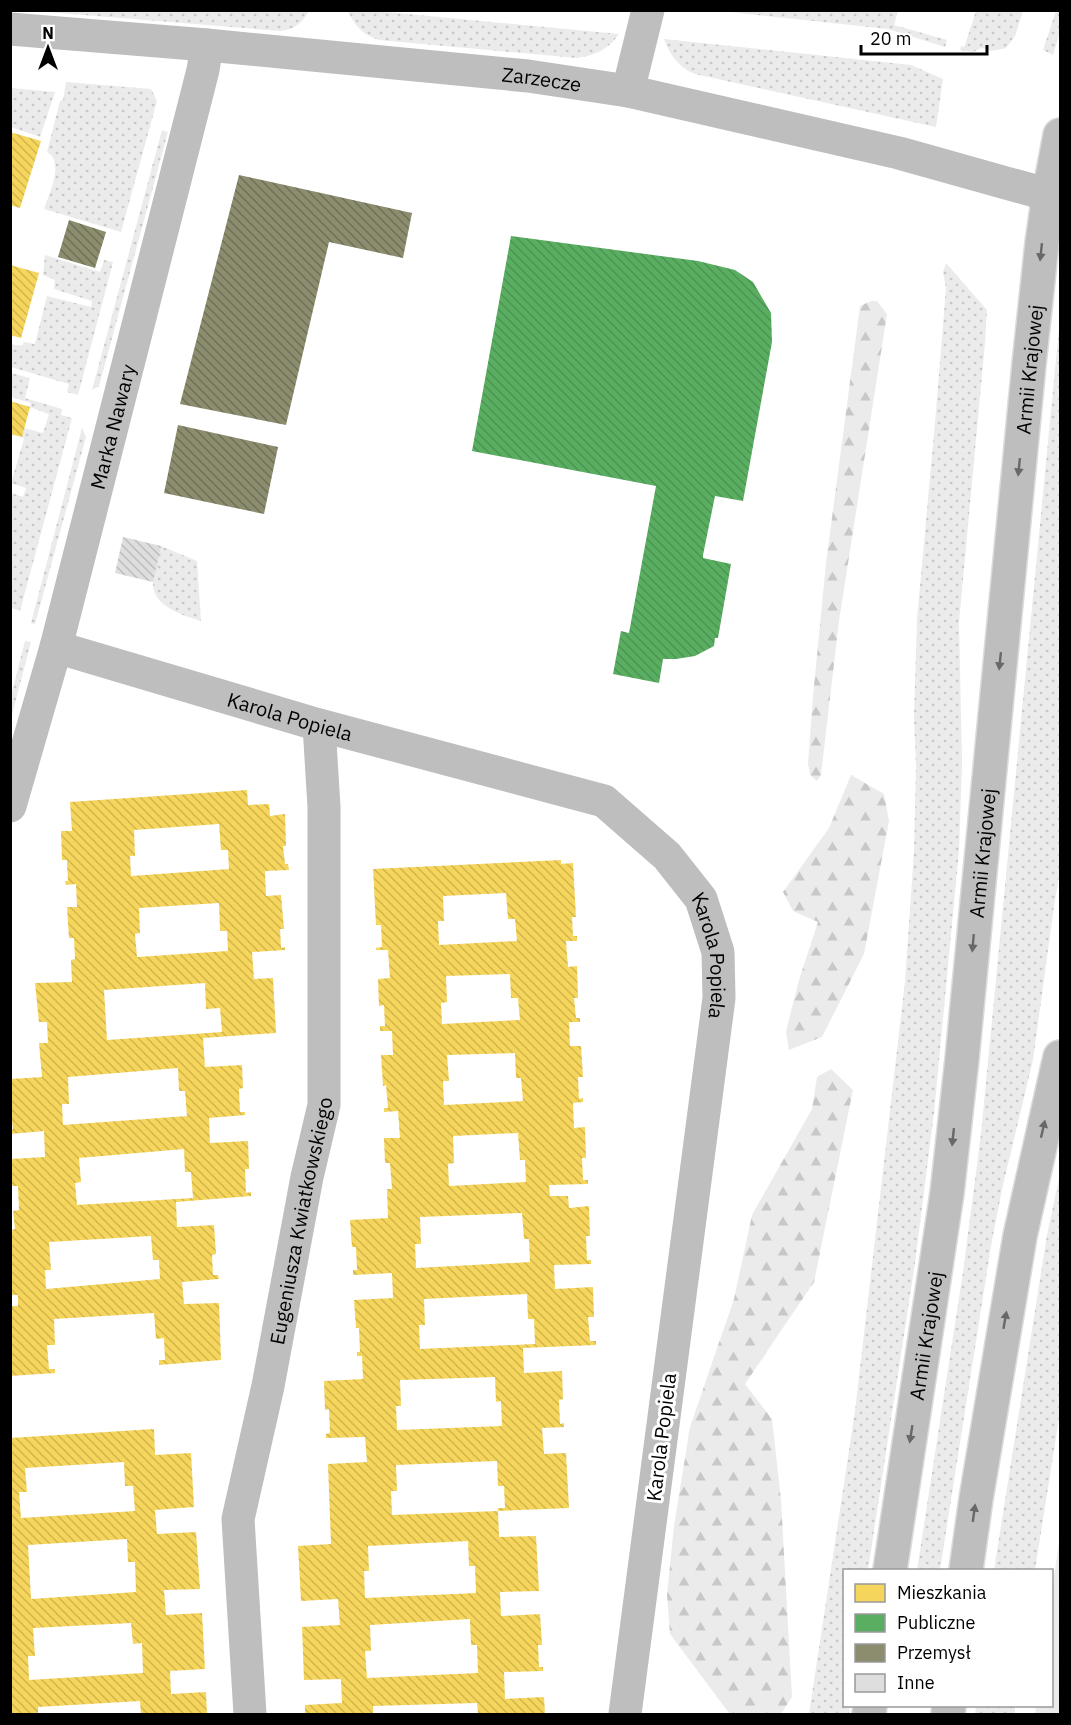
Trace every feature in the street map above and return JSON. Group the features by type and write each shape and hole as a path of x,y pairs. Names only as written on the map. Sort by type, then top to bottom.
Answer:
{"street":[{"path":"628,91 648,10"},
{"name":"Zarzecze","path":"10,29 207,45 528,76 628,91 899,153 1055,196"},
{"name":"Marka Nawary","path":"10,806 56,647 201,80 207,45"},
{"name":"Armii Krajowej","path":"890,1569 948,1182 1028,375 1055,196 1060,135"},
{"name":"Karola Popiela","path":"56,647 319,725 604,801 667,856 701,899 718,952 719,998 625,1714"},
{"name":"Eugeniusza Kwiatkowskiego","path":"250,1714 238,1519 268,1386 307,1177 324,1105 324,807 319,725"},
{"path":"966,1569 1020,1236 1060,1057"}],"green space":[{"path":"35,11 309,11 298,25 280,31"},
{"path":"348,11 376,11 619,34 601,51 577,58 379,40 360,29"},
{"path":"721,11 898,11 894,25 947,40 945,47 888,29"},
{"path":"976,11 1023,11 1015,36 1006,48 992,51 982,48 973,52 960,50 961,46 965,45"},
{"path":"1056,11 1060,11 1060,32 1053,55 1043,50"},
{"path":"664,39 911,65 943,79 936,127 695,74 675,60"},
{"path":"66,82 151,89 157,101 121,232 44,209 55,170 55,163 47,152 60,101 63,100"},
{"path":"10,88 55,92 40,137 11,127"},
{"path":"162,130 168,132 99,386 92,390"},
{"path":"45,255 100,272 104,260 113,262 78,395 67,392 69,384 11,367 10,335 13,335 11,344 22,346 24,342 35,344 47,296 91,307 92,301 54,289 55,280 43,275"},
{"path":"946,263 987,310 959,622 962,763 959,851 934,1113 915,1263 868,1569 843,1569 843,1707 850,1707 849,1714 809,1714 855,1411 905,982 914,851 917,619 946,288 943,272"},
{"path":"877,301 887,314 839,621 821,775 817,781 810,775 808,764 826,563 860,306"},
{"path":"1060,318 1060,871 1033,1060 1002,1189 991,1246 940,1569 917,1569 963,1272 981,1134"},
{"path":"11,373 30,378 25,398 62,409 61,415 72,418 20,611 11,608 11,493 23,497 26,488 11,483 24,439 22,437 24,428 43,433 49,414 30,407 31,403 11,397"},
{"path":"82,428 86,437 35,624 31,623"},
{"path":"161,546 197,561 201,621 170,609 163,604 154,591 153,578"},
{"path":"25,641 31,642 11,719 11,696"},
{"path":"851,775 884,794 889,821 864,954 822,1037 789,1050 786,1032 799,980 818,922 793,911 783,892 829,828"},
{"path":"831,1069 853,1090 814,1282 745,1384 772,1419 781,1500 792,1697 781,1714 729,1713 670,1634 667,1595 674,1526 690,1427 734,1299 752,1215 812,1109 817,1077"},
{"path":"1060,1174 1060,1412 1035,1569 994,1569 1047,1235"},
{"path":"1060,1535 1060,1714 1035,1714 1036,1707 1053,1707 1053,1584"},
{"path":"976,1707 1015,1707 1015,1714 975,1714"}],"building: Mieszkania":[{"path":"10,132 41,141 20,208 10,205"},
{"path":"10,265 39,273 21,338 10,335"},
{"path":"10,401 30,407 22,437 10,434"},
{"path":"247,790 248,805 269,804 270,816 285,814 286,846 283,846 285,864 288,864 289,870 265,871 266,896 281,895 284,929 280,929 281,948 285,947 285,950 252,952 254,979 273,978 276,1033 203,1038 205,1067 242,1065 243,1088 239,1089 240,1112 245,1112 245,1115 209,1118 210,1143 248,1141 249,1169 245,1169 246,1193 251,1192 251,1196 176,1202 177,1227 214,1225 216,1254 212,1255 213,1275 218,1275 219,1279 182,1282 184,1304 219,1303 221,1360 159,1365 159,1360 165,1360 164,1338 156,1339 154,1313 54,1319 55,1345 47,1345 49,1369 55,1369 55,1373 10,1376 10,1306 18,1306 18,1295 10,1295 10,1230 15,1229 13,1211 19,1210 18,1186 12,1186 10,1159 45,1157 44,1131 10,1134 10,1130 13,1129 10,1079 42,1077 39,1043 48,1043 47,1022 39,1022 35,983 72,982 71,960 75,959 74,938 69,938 67,907 77,907 76,884 66,885 65,881 68,881 67,860 62,860 61,831 72,831 70,802","holes":["219,824 221,850 228,850 229,869 131,876 130,856 135,856 134,830","219,903 220,931 227,931 228,951 137,957 135,934 140,933 139,908","205,983 206,1009 220,1008 222,1032 107,1040 104,990","178,1068 179,1091 185,1091 187,1116 63,1125 62,1104 69,1104 68,1077","184,1149 185,1172 191,1172 193,1198 77,1205 75,1183 81,1182 79,1158","151,1236 153,1260 159,1260 160,1279 46,1289 45,1270 51,1270 49,1242"]},
{"path":"561,860 561,864 573,863 576,917 572,917 573,936 577,936 577,941 566,941 568,967 577,966 578,998 574,998 576,1018 580,1018 580,1022 569,1022 570,1046 581,1046 583,1077 578,1077 579,1099 583,1098 583,1102 573,1103 574,1128 585,1127 586,1158 582,1158 583,1180 588,1180 588,1184 549,1185 550,1196 568,1196 569,1208 589,1206 590,1236 586,1236 587,1260 591,1260 591,1264 554,1265 555,1289 593,1287 594,1317 588,1317 590,1341 596,1341 596,1345 523,1348 524,1373 562,1371 563,1399 559,1400 560,1424 564,1423 564,1427 542,1428 544,1454 566,1453 569,1508 498,1511 499,1537 536,1536 539,1591 500,1592 501,1616 540,1614 542,1645 538,1645 539,1667 543,1667 543,1671 504,1672 505,1699 544,1697 545,1714 478,1714 477,1703 373,1706 373,1714 305,1714 305,1705 342,1703 341,1679 304,1680 302,1627 340,1625 338,1599 301,1601 298,1546 331,1544 328,1464 367,1462 365,1437 326,1438 326,1434 330,1433 329,1409 325,1410 324,1381 363,1379 362,1356 357,1356 357,1352 360,1352 359,1328 356,1328 354,1300 393,1298 392,1273 353,1275 353,1270 357,1270 356,1247 352,1247 350,1220 388,1218 387,1189 392,1189 390,1163 385,1163 384,1138 400,1138 398,1111 384,1112 384,1108 388,1108 386,1085 383,1086 381,1055 393,1055 392,1031 380,1031 380,1026 385,1026 384,1005 379,1006 378,979 390,978 388,950 376,950 382,947 381,925 376,925 373,869","holes":["506,893 508,919 515,919 517,941 439,945 438,921 444,921 443,896","510,974 511,998 518,998 520,1020 442,1024 441,1003 447,1002 446,976","515,1053 516,1078 521,1078 523,1101 444,1105 443,1081 449,1081 447,1055","518,1133 520,1160 525,1160 526,1182 449,1186 448,1164 454,1163 453,1136","522,1213 524,1239 529,1239 530,1262 416,1268 415,1244 421,1244 420,1217","527,1294 528,1319 534,1319 535,1344 420,1349 419,1325 425,1325 424,1299","495,1377 496,1402 501,1401 502,1426 397,1430 396,1406 401,1406 400,1380","497,1461 498,1486 504,1486 505,1508 498,1508 498,1511 392,1515 391,1491 397,1491 396,1465","468,1541 469,1566 475,1566 476,1593 365,1598 364,1571 369,1571 368,1546","470,1619 471,1645 477,1645 478,1673 367,1678 365,1651 371,1651 370,1625"]},
{"path":"154,1429 155,1455 191,1453 194,1507 155,1510 157,1534 196,1532 200,1589 164,1590 166,1615 202,1613 205,1669 170,1671 171,1694 206,1692 207,1714 141,1714 140,1701 38,1707 38,1714 10,1714 10,1438","holes":["124,1462 125,1486 133,1486 135,1511 21,1518 19,1492 27,1492 25,1468","127,1539 128,1562 135,1562 136,1592 31,1599 28,1545","131,1623 133,1644 142,1643 143,1673 29,1680 28,1656 35,1656 33,1628"]}],"building: Publiczne":[{"path":"511,236 698,261 735,270 753,282 771,313 772,342 743,501 715,496 703,555 703,558 731,564 718,638 715,638 714,646 695,656 663,659 659,683 613,674 621,631 629,633 656,486 472,451"}],"building: Przemysł":[{"path":"239,175 412,213 403,258 329,242 286,425 180,404"},
{"path":"69,220 106,232 95,268 58,257"},
{"path":"178,425 278,447 264,514 164,493"}],"building: Inne":[{"path":"123,537 161,546 153,582 115,573"}]}
